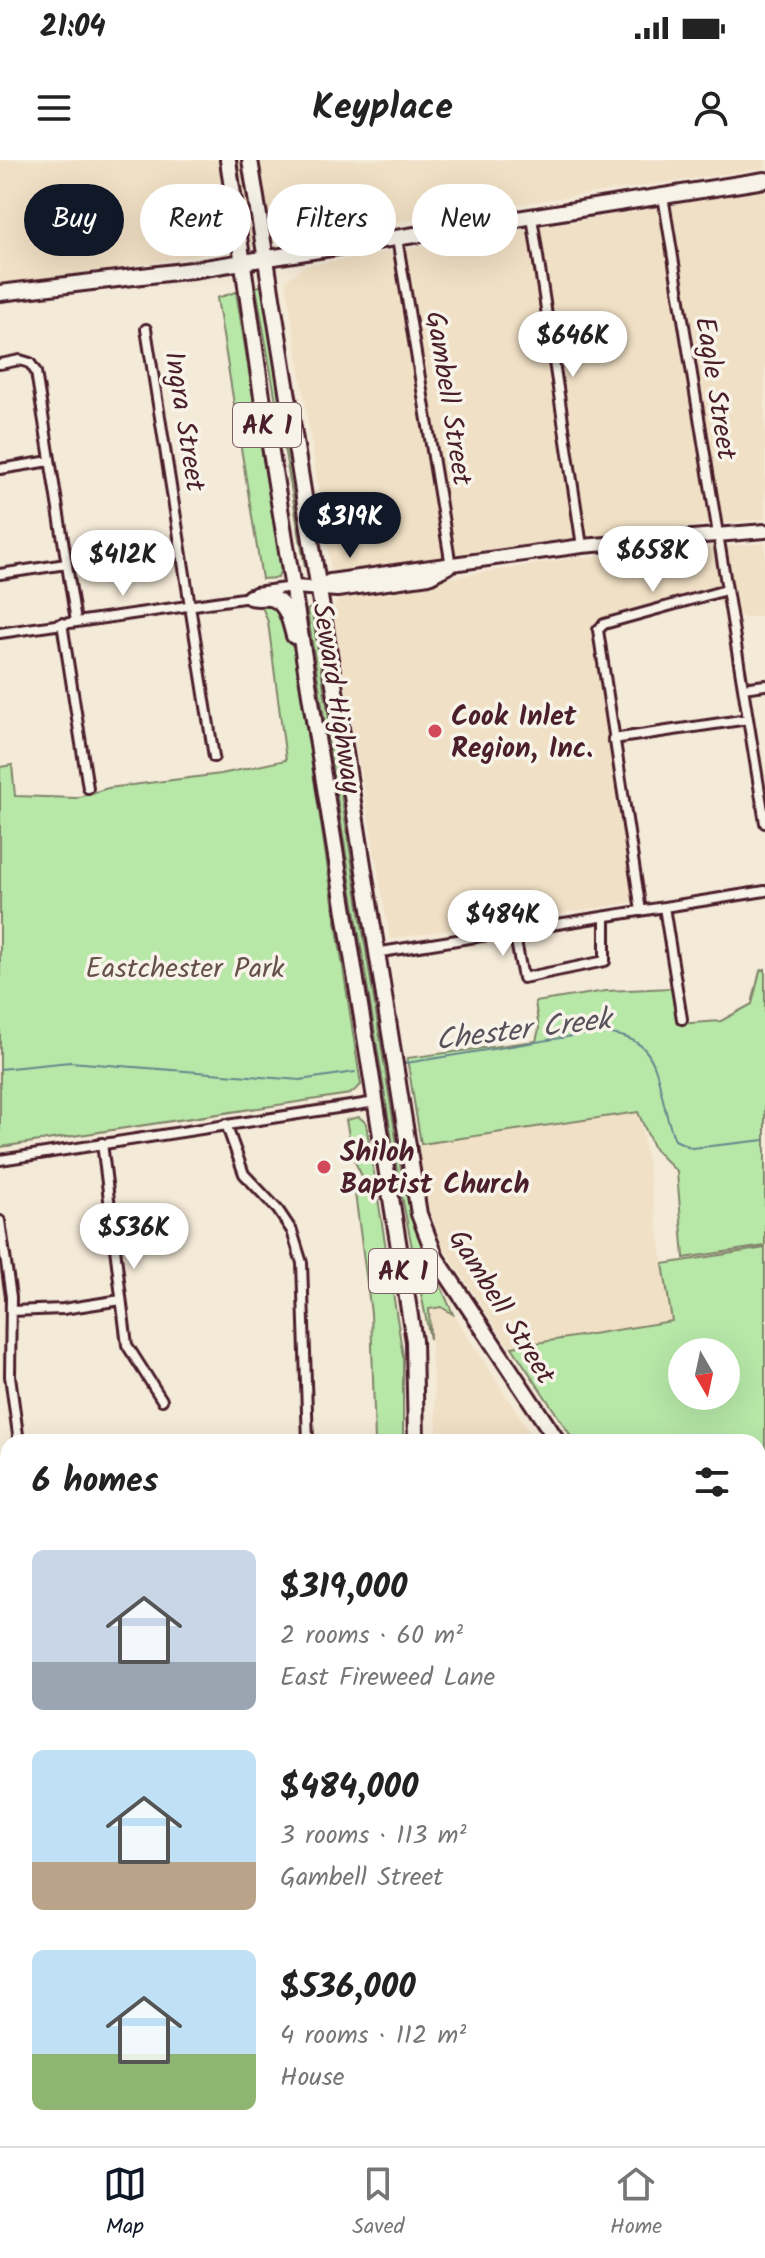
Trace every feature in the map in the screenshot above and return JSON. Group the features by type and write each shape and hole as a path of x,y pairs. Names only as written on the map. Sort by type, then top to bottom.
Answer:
{"main road":[{"name":"Seward Highway","path":"228,160 377,1102"},
{"name":"Seward Highway","path":"250,160 398,1098"},
{"path":"0,293 264,259 765,180"},
{"path":"294,587 317,587 357,577 582,546 765,531"},
{"path":"250,597 272,598 285,609 311,690"},
{"name":"Gambell Street","path":"398,1098 419,1214 436,1258 553,1434"},
{"name":"AK 1","path":"377,1102 414,1341 416,1434"}],"street":[{"name":"Eagle Street","path":"663,196 765,823"},
{"path":"532,217 582,546"},
{"name":"Gambell Street","path":"397,238 451,566"},
{"name":"Ingra Street","path":"146,329 214,757"},
{"path":"0,364 20,360 30,363 36,372 76,621"},
{"path":"0,469 50,461"},
{"path":"0,574 66,564"},
{"path":"0,633 250,597 255,592 294,587"},
{"path":"641,911 598,630 604,624 726,590"},
{"path":"62,623 88,788"},
{"path":"743,688 765,685"},
{"path":"613,739 748,719"},
{"path":"375,953 765,891"},
{"path":"664,907 682,1019"},
{"path":"514,931 523,978 605,961 605,917"},
{"path":"0,1160 377,1102"},
{"path":"226,1124 244,1174 292,1231 302,1263 308,1434"},
{"path":"102,1143 127,1345 162,1400"},
{"path":"0,1221 11,1311 5,1376 17,1434"},
{"path":"11,1311 63,1309 121,1300"}],"shaded area":[{"path":"0,160 765,160 765,168 518,204 518,184 412,184 412,220 396,222 396,184 267,184 267,243 251,246 251,184 140,184 140,256 192,256 0,288"},
{"path":"765,190 765,519 570,538 338,572 331,569 286,281 304,266 365,256 396,256 396,251 412,248 412,256 518,256 518,231"},
{"path":"765,543 765,615 744,618 716,600 608,630 592,639 635,902 390,939 332,610 342,595 567,559"},
{"path":"639,1112 673,1322 509,1347 441,1244 423,1193 414,1146"},
{"path":"434,1306 453,1314 531,1434 437,1434 428,1310"}],"green space":[{"path":"264,285 309,567 305,567 256,287"},
{"path":"236,292 281,568 278,578 262,579 217,298"},
{"name":"Eastchester Park","path":"261,604 277,605 292,635 361,1085 350,1094 0,1147 0,767 12,765 15,796 76,798 108,788 221,774 286,760 268,622"},
{"path":"311,608 402,1176 418,1234 453,1314 441,1307 429,1309 430,1339 398,1176 307,610"},
{"path":"765,969 765,1246 684,1258 677,1172 654,1149 638,1112 421,1144 407,1058 536,1041 539,1029 535,1002 606,991 671,988 677,1024 721,1021 752,1004 760,971"},
{"path":"359,1117 366,1123 403,1356 403,1434 375,1434 371,1313 354,1186 363,1178 353,1158 346,1120"},
{"path":"765,1248 765,1434 570,1434 512,1347 672,1321 663,1264"}],"waterway":[{"name":"Chester Creek","path":"406,1063 591,1033 617,1035 634,1041 646,1051 654,1065 675,1140 692,1148 765,1140"},
{"name":"Chester Creek","path":"0,1069 70,1062 300,1080 355,1072"}],"place":[{"name":"Cook Inlet Region, Inc.","path":"435,731"},
{"name":"Shiloh Baptist Church","path":"324,1167"}]}
